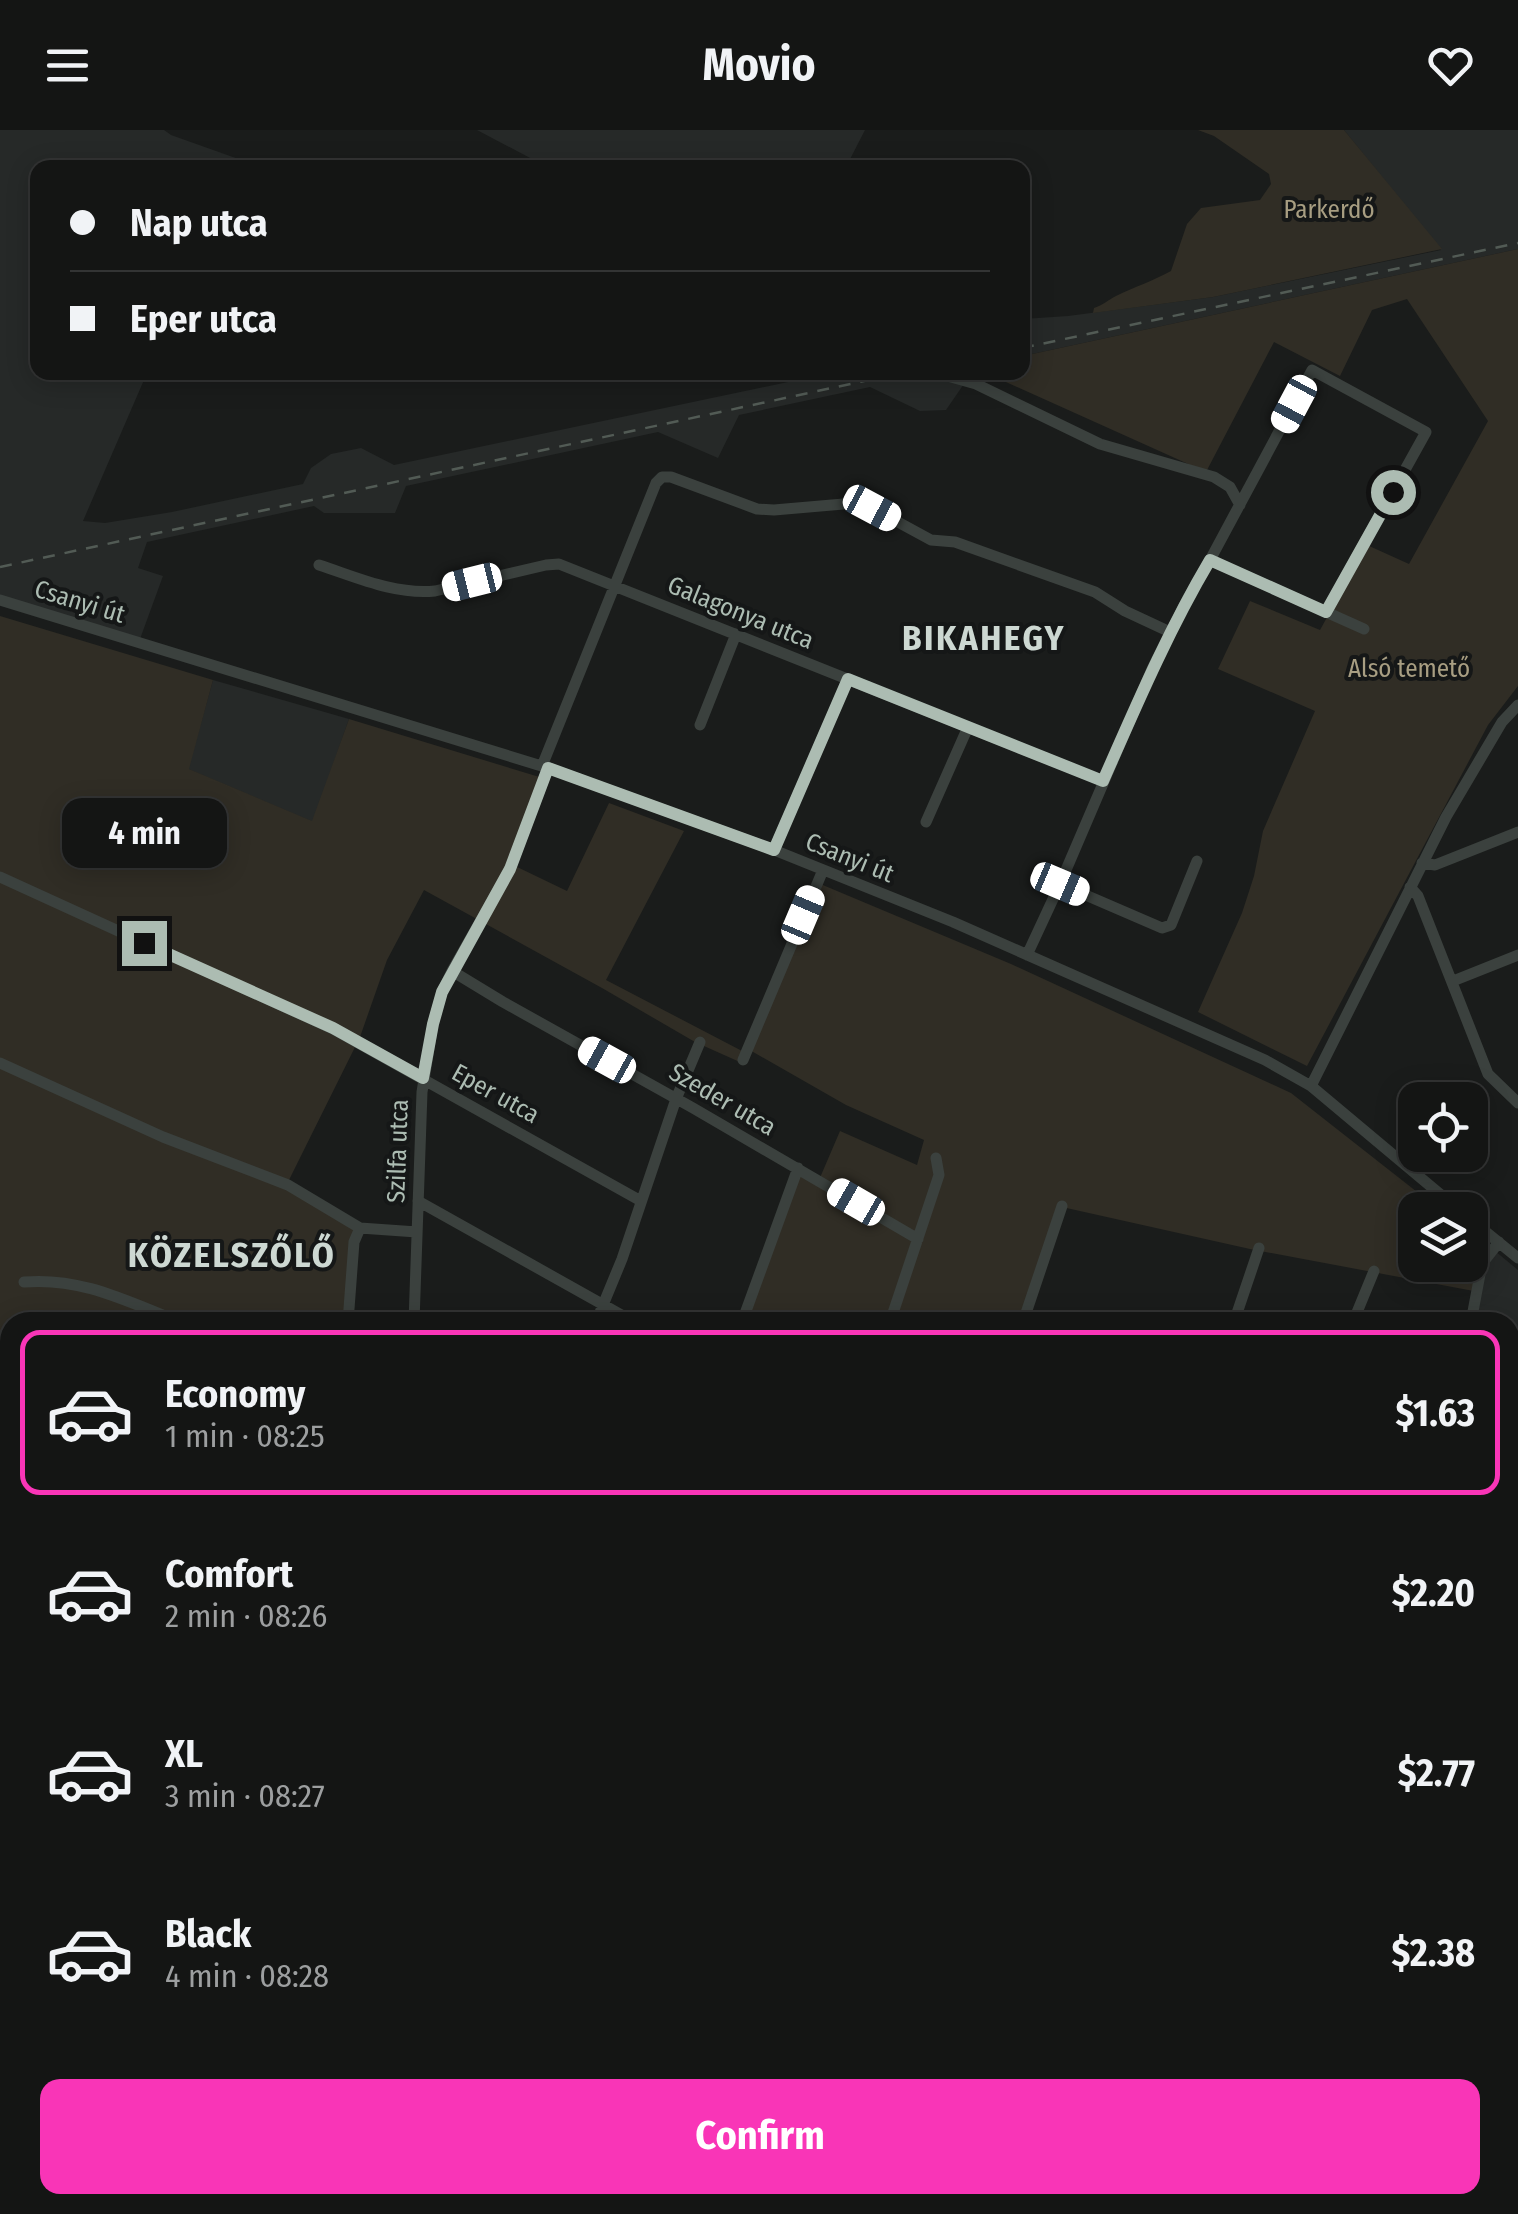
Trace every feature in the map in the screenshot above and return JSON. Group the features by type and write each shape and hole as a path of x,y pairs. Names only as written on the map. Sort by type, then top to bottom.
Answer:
{"street":[{"path":"1027,955 1170,632 1312,370 1426,432 1326,612"},
{"path":"962,380 1100,444 1214,478 1230,487 1240,505"},
{"name":"Szilfa utca","path":"414,1312 423,1078 442,992 510,869 615,586 662,476 671,476 740,504 774,510 855,503 872,508 931,540 955,542 1095,592 1170,632"},
{"path":"1210,560 1364,629"},
{"name":"Galagonya utca","path":"319,565 404,592 420,593 558,564 1103,781"},
{"name":"Csanyi út","path":"0,600 545,767 774,850 953,922 1265,1060 1311,1086 1438,1192"},
{"path":"700,726 736,634"},
{"path":"774,850 848,679"},
{"path":"1311,1086 1422,863 1476,765 1518,704"},
{"path":"926,822 968,727"},
{"path":"1422,863 1435,865 1518,832"},
{"path":"1060,884 1162,928 1170,924 1197,861"},
{"path":"742,1060 823,870"},
{"name":"Eper utca","path":"0,877 316,1020 640,1201"},
{"path":"1410,887 1418,896 1488,1074 1518,1102"},
{"path":"1453,981 1518,955"},
{"name":"Szeder utca","path":"452,971 918,1239"},
{"path":"600,1312 700,1042"},
{"path":"0,1063 162,1137 288,1185 360,1228 417,1232"},
{"path":"893,1312 939,1175 936,1158"},
{"path":"746,1312 798,1168"},
{"path":"418,1201 615,1312"},
{"path":"1026,1312 1062,1206"},
{"path":"349,1312 354,1242 360,1228"},
{"path":"1488,1233 1518,1258"},
{"path":"1474,1312 1484,1260 1499,1242"},
{"path":"1237,1312 1259,1248"},
{"path":"1356,1312 1374,1271"},
{"path":"24,1282 64,1282 153,1312"}],"shaded area":[{"path":"0,130 164,130 241,160 30,160 30,380 144,380 83,521 105,523 172,512 303,484 311,468 331,454 361,448 394,465 798,380 967,380 946,410 920,411 870,387 739,415 718,458 658,432 406,486 395,513 324,513 314,506 147,542 138,568 163,576 140,639 0,599"},
{"path":"477,130 865,130 850,160 534,160"},
{"path":"1344,130 1518,130 1518,249 1030,354 1030,319 1213,297 1441,250"},
{"path":"213,680 349,719 313,822 188,769"},
{"path":"1495,1251 1518,1270 1518,1312 1476,1312 1481,1282 1488,1282 1488,1263"}],"green space":[{"name":"Parkerdő","path":"1198,130 1344,130 1442,249 1213,297 1093,313 1094,308 1171,271 1187,224 1201,208 1260,200 1271,184 1269,174 1214,136"},
{"name":"Alsó temető","path":"1518,249 1518,686 1488,725 1307,1066 1198,1012 1242,913 1263,831 1315,711 1218,669 1250,601 1320,630 1367,545 1409,564 1488,421 1407,299 1372,310 1340,376 1274,342 1206,472 1002,380 1030,380 1030,354"},
{"path":"0,616 213,680 189,769 312,821 349,719 546,779 513,865 567,891 609,803 684,831 606,980 744,1052 742,1063 695,1042 424,890 387,960 360,1037 288,1182 357,1224 347,1312 0,1312"},
{"path":"818,883 1011,964 1291,1093 1417,1192 1398,1192 1398,1277 1062,1207 1026,1312 746,1312 799,1168 819,1180 840,1131 917,1165 924,1140 846,1105 748,1049"},
{"path":"1426,1282 1481,1282 1479,1292"}],"railway":[{"path":"1030,346 1518,243"},
{"path":"0,567 869,380"}],"district":[{"name":"BIKAHEGY","path":"984,638"},
{"name":"KÖZELSZŐLŐ","path":"232,1255"}],"route":[{"path":"144,943 333,1028 423,1078 442,992 510,869 548,768 774,850 848,679 1103,781 1153,667 1210,560 1326,612 1393,492"}]}
